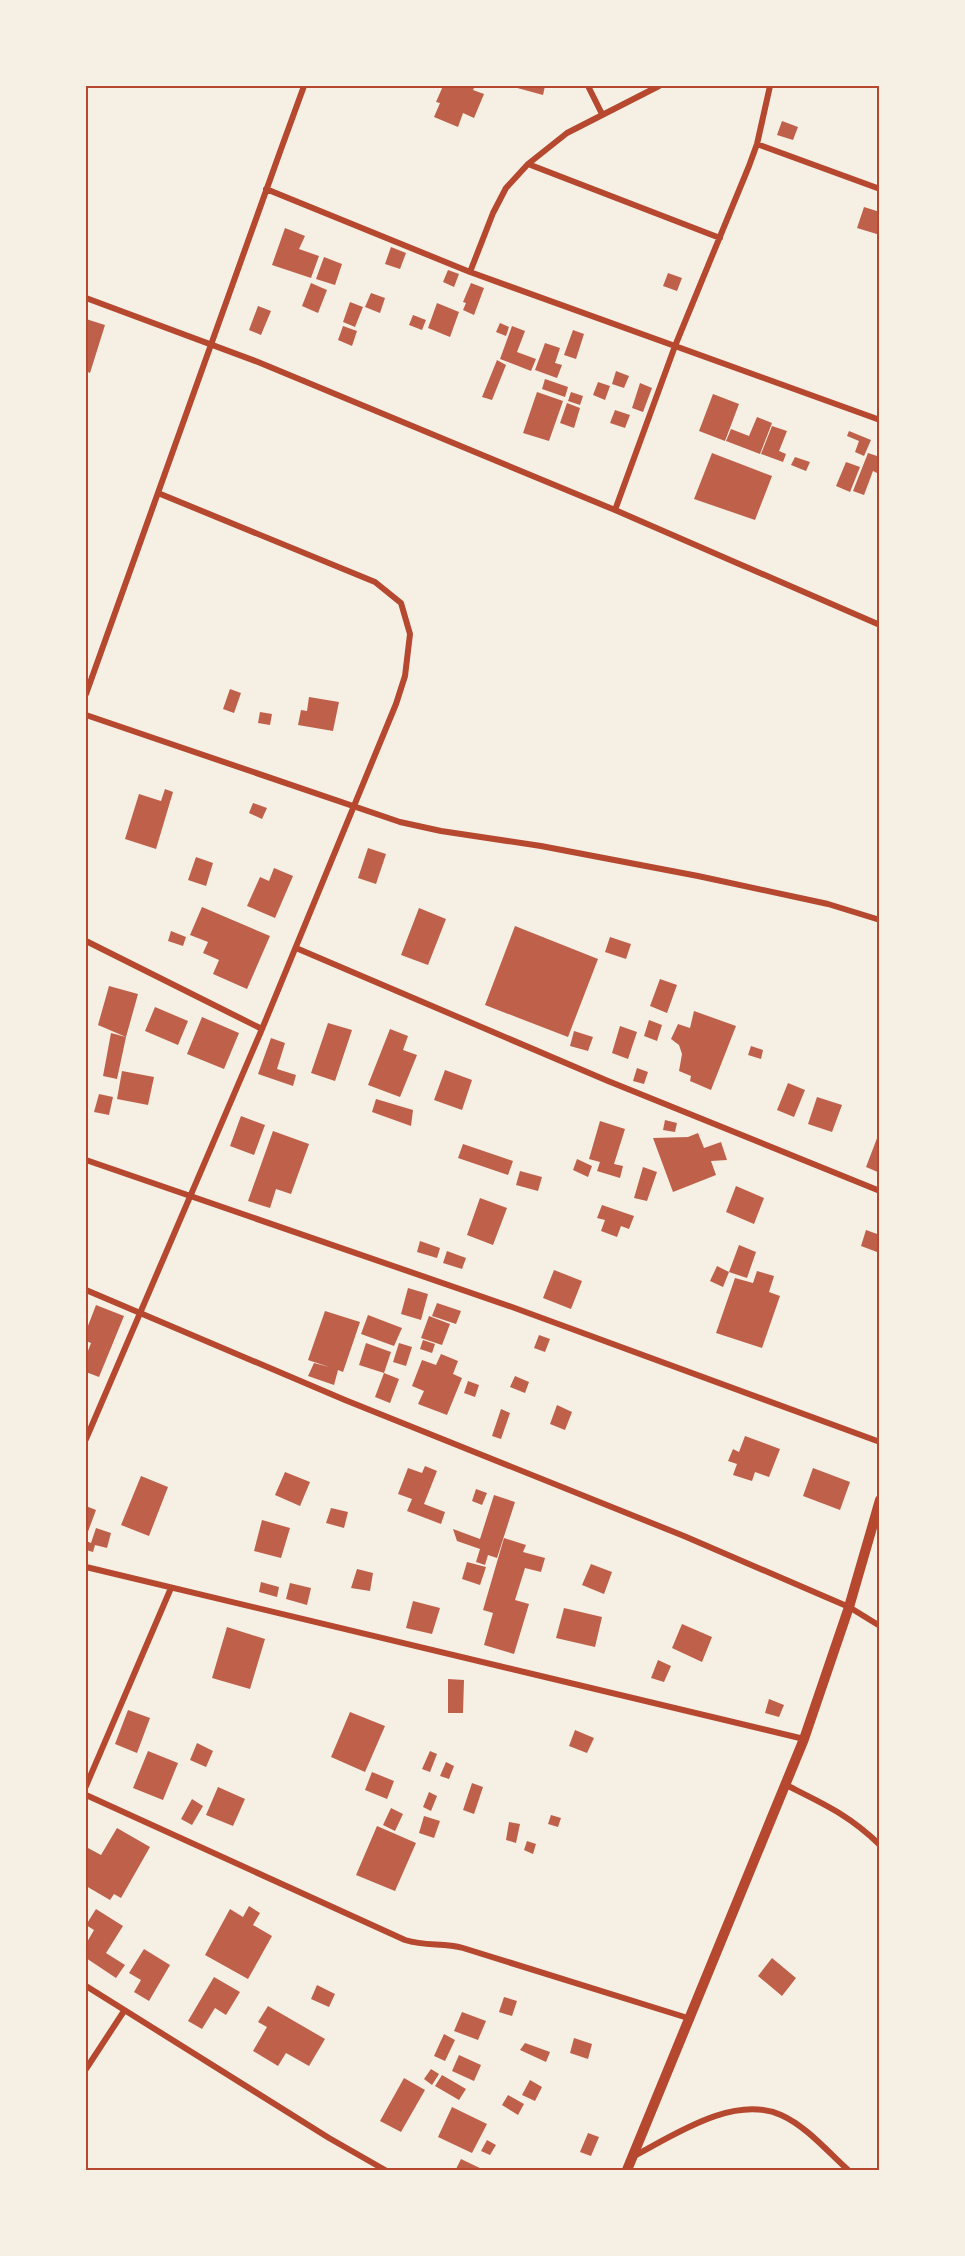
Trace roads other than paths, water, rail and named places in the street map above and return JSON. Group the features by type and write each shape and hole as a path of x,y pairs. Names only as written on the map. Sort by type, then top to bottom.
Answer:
{"street":[{"path":"86,694 304,86"},
{"path":"588,86 602,114"},
{"path":"470,272 493,213 506,188 528,164 560,138 659,86"},
{"path":"615,510 675,346 757,144 770,86"},
{"path":"757,144 879,189"},
{"path":"528,164 720,238"},
{"path":"266,189 470,272 879,420"},
{"path":"86,298 210,343 615,510 879,625"},
{"path":"86,1439 192,1196 354,807 405,676 410,634 401,603 375,582 158,493"},
{"path":"86,715 400,822 698,876 828,904 879,920"},
{"path":"86,941 262,1029"},
{"path":"296,948 608,1081 879,1191"},
{"path":"86,1160 512,1307 879,1443"},
{"path":"86,1290 345,1400 674,1532 849,1607 879,1626"},
{"path":"627,2170 691,2019 804,1739 849,1607 879,1500"},
{"path":"86,1567 804,1739"},
{"path":"86,1786 171,1588"},
{"path":"786,1785 854,1821 879,1845"},
{"path":"86,1795 421,1946 454,1945 691,2019"},
{"path":"86,1986 385,2170"},
{"path":"86,2069 124,2011"},
{"path":"633,2156 701,2121 726,2113 756,2109 780,2115 800,2127 848,2170"}]}
